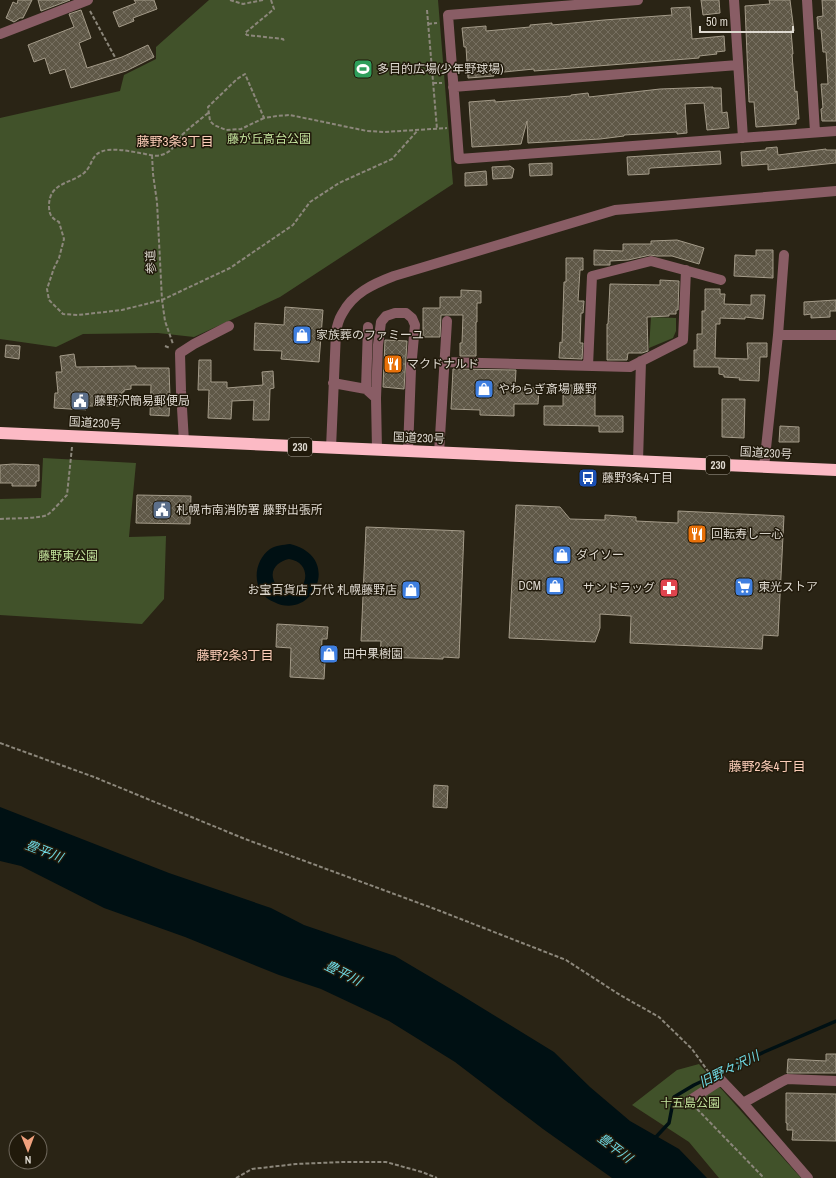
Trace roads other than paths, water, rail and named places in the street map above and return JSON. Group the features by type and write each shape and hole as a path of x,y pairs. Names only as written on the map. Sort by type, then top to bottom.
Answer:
{"highway":[{"name":"国道230号","path":"0,434 836,470"}],"street":[{"path":"638,0 448,15 459,159 836,131"},
{"path":"734,0 743,138"},
{"path":"807,0 815,132"},
{"path":"0,34 86,1"},
{"path":"453,87 738,65"},
{"path":"330,448 336,332 341,315 350,301 376,283 518,238 615,210 836,191"},
{"path":"764,467 778,335 784,255"},
{"path":"588,366 592,276 651,261 721,280"},
{"path":"445,362 630,366 683,340 686,270"},
{"path":"377,450 376,398 378,345 381,322 386,316 395,313 406,313 412,318 415,325 411,370 408,451"},
{"path":"439,453 447,321"},
{"path":"184,442 180,384 180,353 229,326"},
{"path":"366,389 368,327"},
{"path":"778,335 836,336"},
{"path":"638,461 641,361"},
{"path":"333,383 366,389 376,398"},
{"path":"744,1103 787,1079 836,1080"},
{"path":"689,1101 721,1080 744,1103 808,1178"}],"water":[{"path":"290,544 306,551 316,561 319,573 316,585 310,596 300,603 288,606 274,602 264,595 258,585 257,570 260,560 266,552 280,545","holes":["289,559 297,562 305,572 303,585 293,592 281,590 274,581 274,569 285,560"]},
{"name":"豊平川","path":"0,807 169,873 271,908 304,925 395,956 554,1052 590,1087 630,1121 679,1149 707,1178 612,1178 543,1129 455,1062 389,1021 321,989 279,975 185,937 104,908 21,866 0,861"}],"waterway":[{"name":"旧野々沢川","path":"655,1138 669,1123 674,1097 694,1085 764,1052 836,1021"}],"place":[{"name":"多目的広場(少年野球場)","path":"363,69"},
{"name":"家族葬のファミーユ","path":"302,335"},
{"name":"マクドナルド","path":"393,364"},
{"name":"やわらぎ斎場 藤野","path":"484,389"},
{"name":"藤野沢簡易郵便局","path":"80,401"},
{"name":"藤野3条4丁目","path":"588,478"},
{"name":"札幌市南消防署 藤野出張所","path":"162,510"},
{"name":"回転寿し一心","path":"697,534"},
{"name":"ダイソー","path":"562,555"},
{"name":"DCM","path":"555,586"},
{"name":"東光ストア","path":"744,587"},
{"name":"サンドラッグ","path":"669,588"},
{"name":"お宝百貨店 万代 札幌藤野店","path":"411,590"},
{"name":"田中果樹園","path":"329,654"}],"district":[{"name":"藤野3条3丁目","path":"175,141"},
{"name":"藤野2条3丁目","path":"235,655"},
{"name":"藤野2条4丁目","path":"767,766"}],"park label":[{"name":"藤が丘高台公園","path":"269,139"},
{"name":"藤野東公園","path":"68,556"},
{"name":"十五島公園","path":"690,1103"}]}
